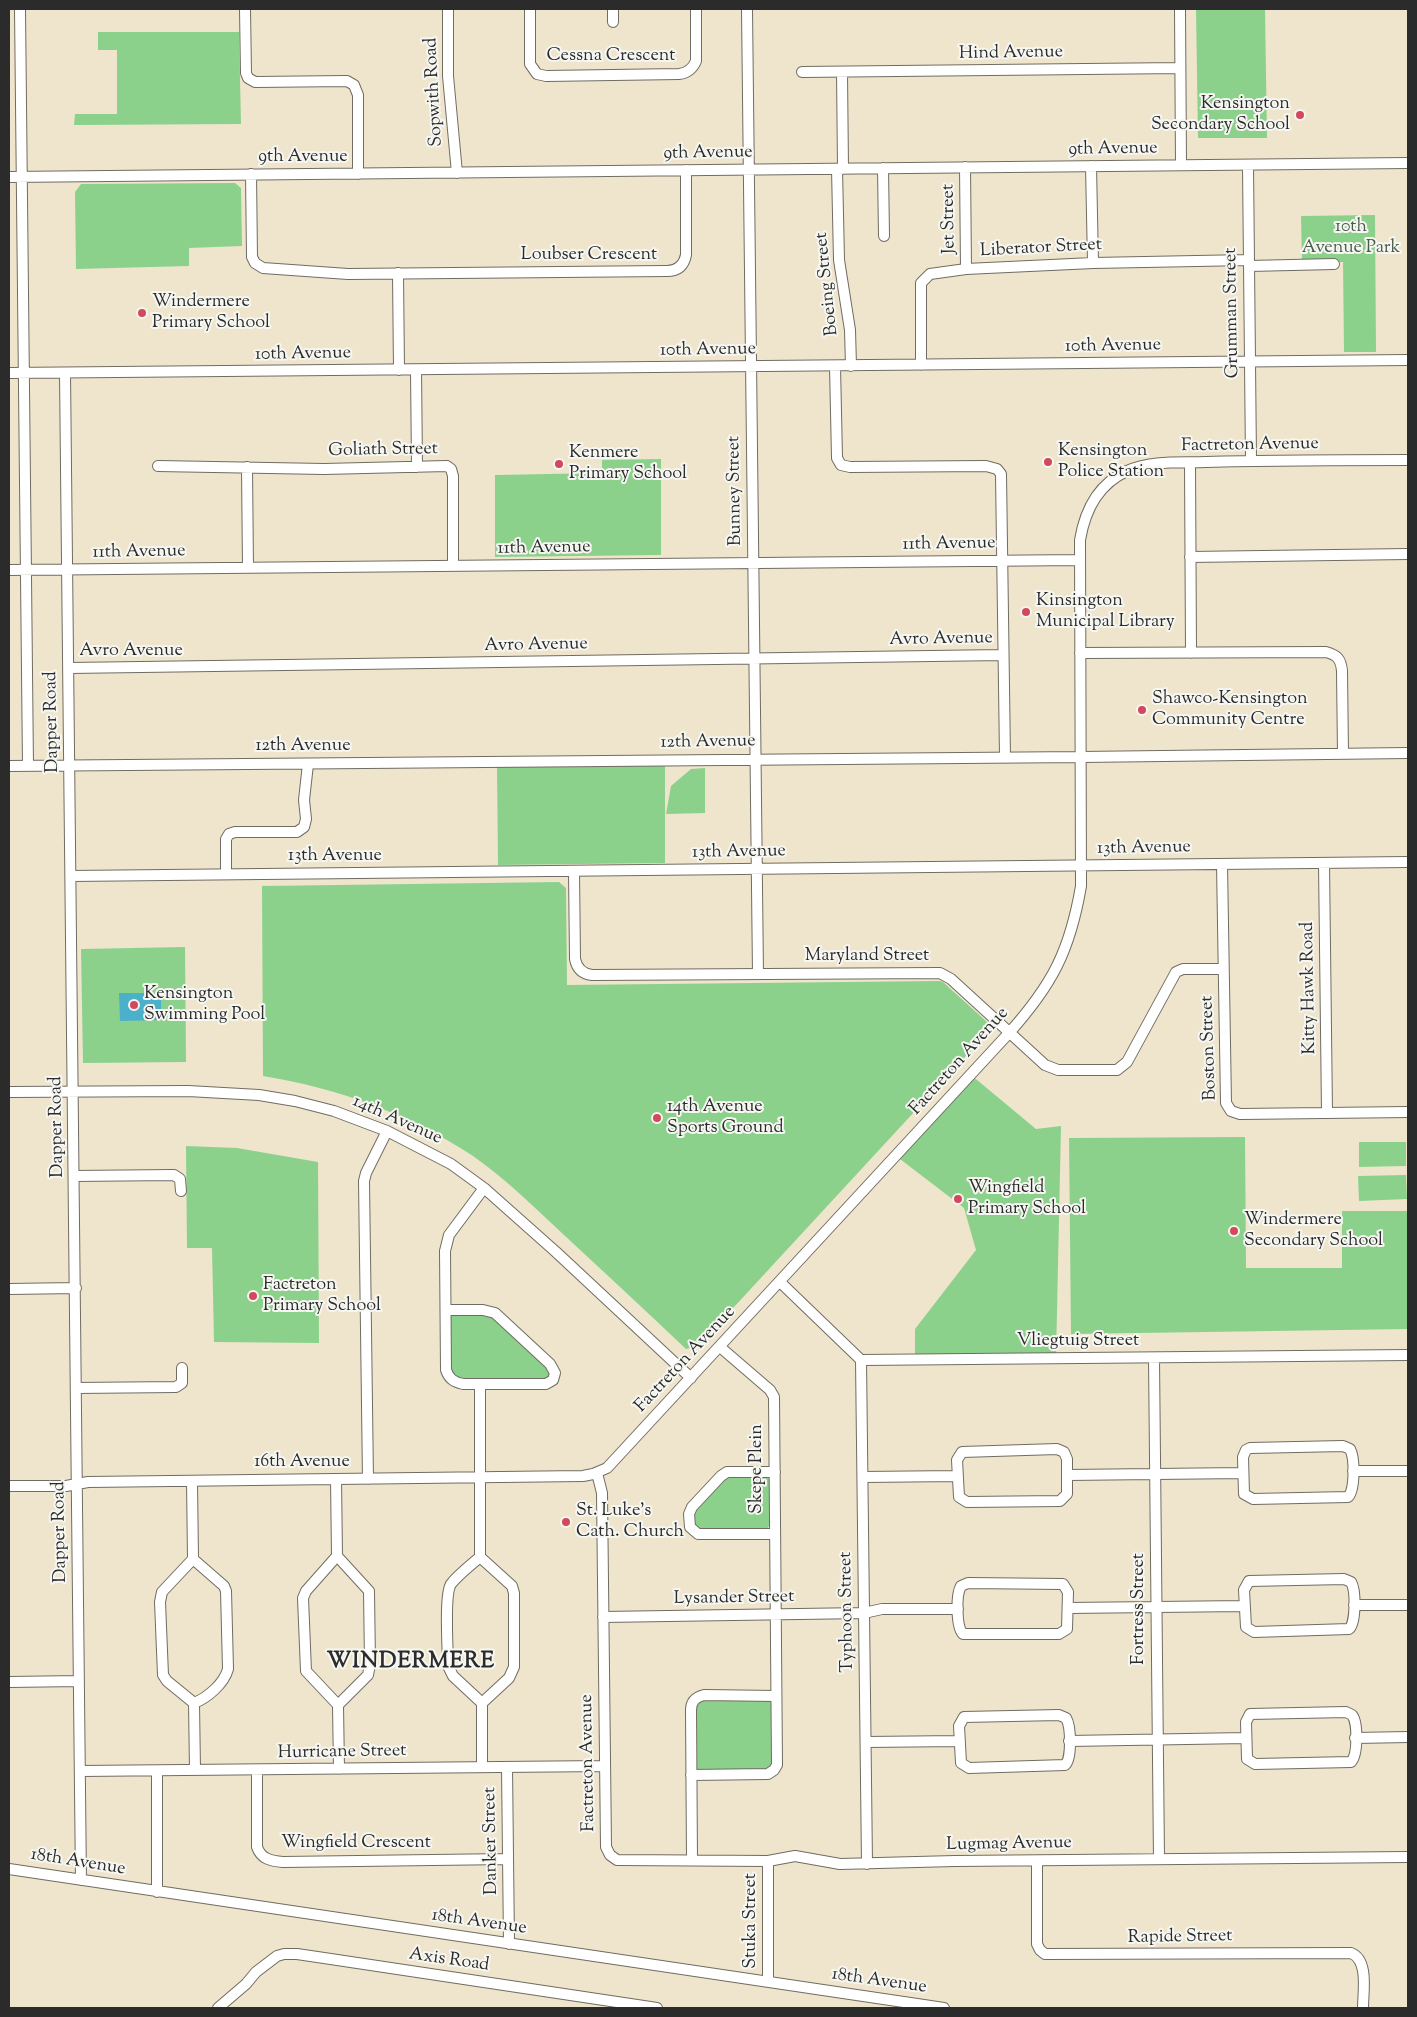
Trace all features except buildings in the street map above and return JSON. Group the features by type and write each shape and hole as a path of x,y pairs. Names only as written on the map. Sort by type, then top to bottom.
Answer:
{"street":[{"path":"20,9 28,766"},
{"path":"245,9 246,73 250,80 255,82 347,81 356,88 358,95 358,174"},
{"name":"Sopwith Road","path":"448,9 448,76 457,173"},
{"name":"Cessna Crescent","path":"530,9 530,64 537,74 555,76 679,74 686,72 692,68 696,60 696,9"},
{"path":"613,9 613,22"},
{"name":"Bunney Street","path":"747,9 758,974"},
{"path":"1180,9 1181,165"},
{"name":"Hind Avenue","path":"802,72 1180,68"},
{"path":"840,169 842,72"},
{"name":"9th Avenue","path":"9,177 1408,163"},
{"name":"Grumman Street","path":"1248,165 1251,461"},
{"path":"1091,166 1093,262"},
{"name":"Jet Street","path":"965,167 966,270"},
{"path":"883,168 884,236"},
{"name":"Boeing Street","path":"840,169 839,260 850,330 851,366"},
{"name":"Loubser Crescent","path":"251,174 253,260 258,265 266,268 348,274 675,270 684,263 686,255 686,170"},
{"name":"Liberator Street","path":"921,365 921,283 930,274 1093,262 1334,264"},
{"path":"398,273 399,370"},
{"name":"10th Avenue","path":"9,373 66,374 1408,360"},
{"path":"835,366 837,462 841,465 850,467 986,466 997,469 1001,474 1005,757"},
{"path":"416,370 417,467"},
{"name":"Dapper Road","path":"66,374 81,1880"},
{"name":"Factreton Avenue","path":"613,1858 606,1847 602,1493 596,1473 614,1462 1034,1006 1047,986 1069,939 1078,902 1082,866 1080,540 1085,518 1094,498 1104,486 1127,471 1142,466 1251,461 1408,460"},
{"path":"1190,463 1191,653"},
{"name":"Goliath Street","path":"158,466 324,469 444,466 452,472 453,566"},
{"path":"247,467 248,568"},
{"path":"1190,557 1408,554"},
{"name":"11th Avenue","path":"9,570 1080,560"},
{"path":"1080,653 1326,652 1334,654 1339,659 1342,671 1342,754"},
{"name":"Avro Avenue","path":"69,668 1003,655"},
{"name":"12th Avenue","path":"9,766 1408,753"},
{"path":"226,874 226,839 232,833 297,832 302,829 305,823 304,800 308,764"},
{"name":"13th Avenue","path":"71,876 1408,862"},
{"name":"Boston Street","path":"1222,864 1226,1103 1231,1111 1240,1114 1408,1112"},
{"name":"Kitty Hawk Road","path":"1324,864 1327,1113"},
{"name":"Maryland Street","path":"574,872 575,960 578,968 585,973 592,975 940,973 951,979 1051,1069 1117,1070 1127,1062 1176,972 1183,969 1223,969"},
{"name":"14th Avenue","path":"9,1092 188,1091 259,1095 295,1101 334,1111 388,1131 451,1164 484,1188 691,1378"},
{"path":"368,1479 364,1181 366,1173 388,1131"},
{"path":"74,1176 174,1176 180,1179 181,1191"},
{"path":"446,1310 489,1310 495,1313 554,1368 553,1380 546,1384 480,1384 456,1383 448,1377 446,1370 445,1251 449,1234 484,1188"},
{"path":"780,1282 862,1360"},
{"path":"9,1289 76,1288"},
{"name":"Skepe Plein","path":"691,1775 764,1774 774,1770 777,1762 773,1394 720,1347"},
{"name":"Vliegtuig Street","path":"862,1360 1408,1355"},
{"name":"Fortress Street","path":"1154,1358 1159,1859"},
{"name":"Typhoon Street","path":"862,1360 867,1864"},
{"path":"76,1388 176,1387 182,1383 182,1368"},
{"path":"480,1384 480,1556 452,1583 448,1590 448,1666 450,1672 482,1703 482,1767"},
{"path":"1252,1447 1345,1447 1352,1454 1353,1471 1352,1491 1348,1497 1250,1499 1244,1492 1243,1454 1252,1447"},
{"path":"1060,1450 1066,1456 1067,1494 1058,1501 965,1502 958,1495 958,1476 958,1457 962,1452 1060,1450"},
{"path":"1353,1471 1408,1472"},
{"path":"774,1472 727,1472 693,1505 689,1514 690,1527 698,1534 775,1534"},
{"name":"16th Avenue","path":"9,1486 66,1486 88,1482 583,1476 596,1473"},
{"path":"1067,1475 1243,1473"},
{"path":"863,1477 958,1476"},
{"path":"336,1479 337,1556 369,1591 370,1664 368,1675 338,1705"},
{"path":"192,1481 193,1559 162,1592 160,1602 163,1675 167,1681 194,1703 195,1770"},
{"path":"337,1556 306,1590 303,1598 306,1671 338,1705 339,1769"},
{"path":"480,1556 512,1586 514,1593 514,1667 508,1678 482,1703"},
{"path":"193,1559 224,1586 228,1600 226,1676 202,1700 194,1703"},
{"path":"1344,1579 1351,1582 1354,1586 1354,1624 1347,1630 1254,1632 1247,1629 1244,1622 1244,1606 1245,1587 1251,1580 1344,1579"},
{"path":"1058,1582 1065,1585 1068,1589 1068,1608 1068,1627 1061,1634 968,1635 963,1634 959,1628 959,1590 965,1584 1058,1582"},
{"path":"1354,1605 1408,1604"},
{"path":"1068,1608 1244,1606"},
{"name":"Lysander Street","path":"603,1617 776,1615 864,1613 882,1609 958,1609"},
{"path":"9,1682 79,1681"},
{"path":"692,1860 691,1710 695,1699 704,1696 776,1696"},
{"path":"1348,1712 1354,1716 1355,1738 1355,1756 1349,1763 1253,1764 1247,1760 1246,1720 1252,1713 1348,1712"},
{"path":"966,1716 1064,1716 1069,1722 1069,1741 1069,1760 1062,1766 969,1768 960,1761 960,1723 966,1716"},
{"path":"1069,1741 1246,1738"},
{"path":"1355,1738 1408,1738"},
{"path":"866,1742 960,1741"},
{"name":"Hurricane Street","path":"80,1771 605,1766"},
{"name":"Danker Street","path":"508,1767 509,1944"},
{"path":"157,1770 157,1892"},
{"name":"Wingfield Crescent","path":"257,1770 257,1847 267,1860 293,1862 508,1860"},
{"name":"Lugmag Avenue","path":"613,1858 621,1862 692,1860 768,1861 795,1856 825,1863 867,1864 1408,1857"},
{"name":"Stuka Street","path":"768,1861 768,1982"},
{"name":"Rapide Street","path":"1037,1861 1037,1944 1044,1954 1351,1953 1358,1957 1362,1965 1363,2008"},
{"name":"18th Avenue","path":"9,1869 944,2008"},
{"name":"Axis Road","path":"218,2008 246,1984 256,1972 277,1956 284,1954 297,1954 657,2008"}],"green space":[{"path":"1196,9 1265,9 1267,138 1198,138"},
{"path":"98,32 239,32 241,124 74,125 75,114 117,114 117,50 98,50"},
{"path":"235,183 241,188 242,246 189,248 189,266 76,269 75,192 81,184"},
{"name":"10th Avenue Park","path":"1375,215 1376,352 1344,352 1343,262 1302,262 1301,216"},
{"path":"661,459 661,555 495,557 495,475 602,473 602,460"},
{"path":"665,764 665,863 498,865 497,766"},
{"path":"705,768 705,813 666,814 671,786 691,769"},
{"name":"14th Avenue Sports Ground","path":"559,882 566,888 567,985 940,981 987,1022 988,1032 698,1346 686,1349 520,1194 473,1156 449,1141 424,1127 372,1105 318,1088 263,1076 262,886"},
{"name":"Kensington Swimming Pool","path":"185,947 186,1062 83,1063 81,949"},
{"path":"971,1075 1036,1129 1061,1126 1056,1358 915,1360 915,1329 976,1250 964,1208 896,1156"},
{"name":"Windermere Secondary School","path":"1245,1137 1246,1268 1342,1268 1342,1211 1408,1211 1408,1329 1071,1334 1069,1138"},
{"path":"1359,1142 1406,1142 1406,1166 1359,1167"},
{"name":"Factreton Primary School","path":"186,1146 237,1148 318,1162 319,1343 214,1342 212,1248 187,1248"},
{"path":"1406,1175 1407,1199 1359,1201 1358,1176"},
{"path":"489,1313 549,1366 550,1374 545,1380 460,1380 450,1372 451,1316 454,1314"},
{"path":"766,1475 770,1480 771,1524 766,1530 697,1529 693,1521 693,1514 725,1477"},
{"path":"703,1699 770,1700 772,1703 774,1762 769,1770 699,1771 696,1769 694,1710 697,1703"}],"water":[{"path":"119,993 161,993 161,1020 120,1021"}],"place":[{"name":"Kensington Secondary School","path":"1300,115"},
{"name":"Windermere Primary School","path":"142,313"},
{"name":"Kensington Police Station","path":"1048,462"},
{"name":"Kenmere Primary School","path":"559,464"},
{"name":"Kinsington Municipal Library","path":"1026,612"},
{"name":"Shawco-Kensington Community Centre","path":"1142,710"},
{"name":"Kensington Swimming Pool","path":"134,1005"},
{"name":"14th Avenue Sports Ground","path":"657,1118"},
{"name":"Wingfield Primary School","path":"958,1199"},
{"name":"Windermere Secondary School","path":"1234,1231"},
{"name":"Factreton Primary School","path":"253,1296"},
{"name":"St. Luke's Cath. Church","path":"566,1522"}],"district":[{"name":"WINDERMERE","path":"411,1663"}]}
